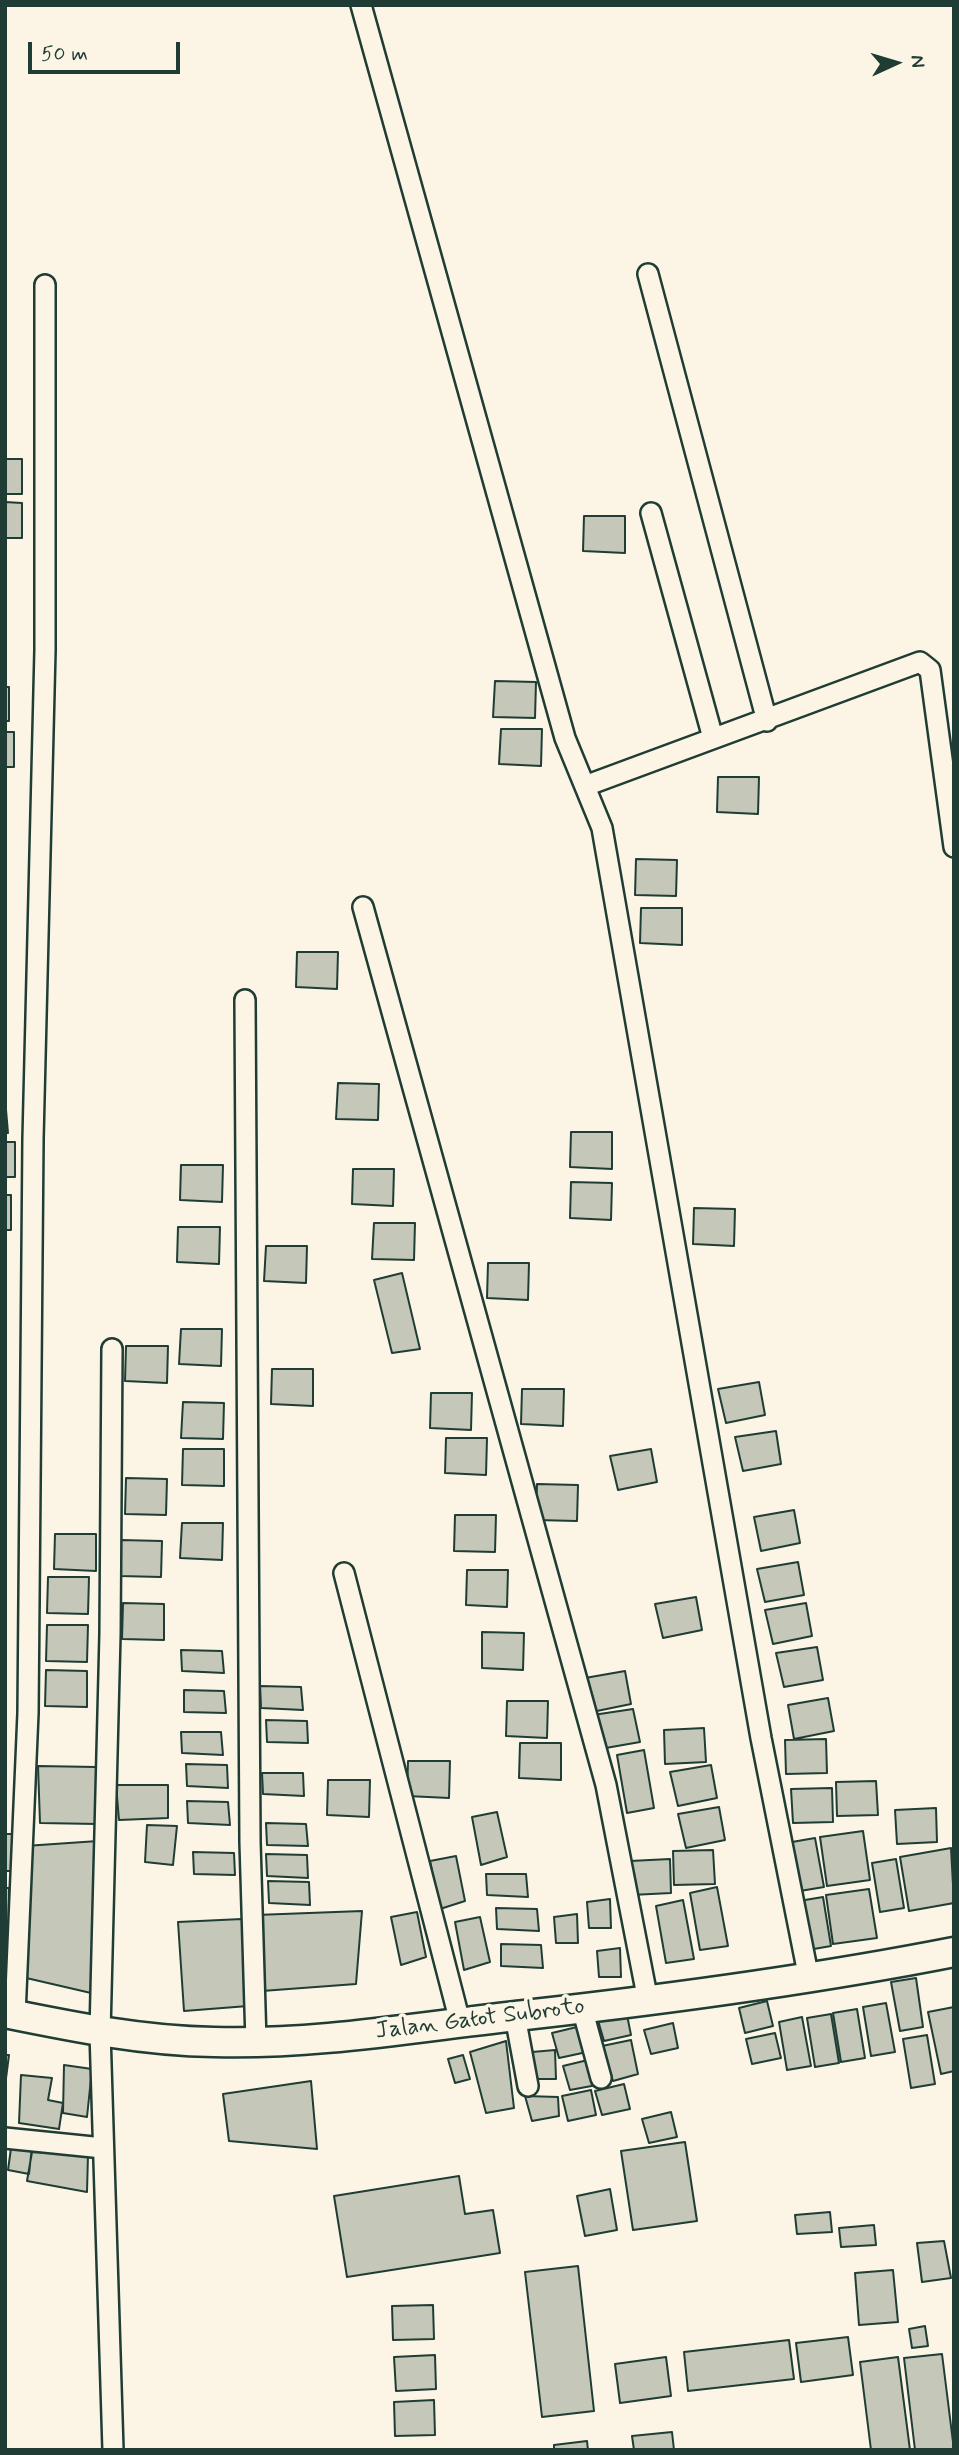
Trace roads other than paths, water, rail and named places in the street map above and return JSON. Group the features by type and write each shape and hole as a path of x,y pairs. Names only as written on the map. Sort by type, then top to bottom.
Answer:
{"street":[{"path":"361,5 565,738 598,815 611,874 761,1738 809,1979"},
{"path":"648,274 767,721"},
{"path":"10,2014 28,1713 33,1180 45,650 45,285"},
{"path":"651,513 713,738"},
{"path":"585,786 713,738 767,721 920,662 926,664 930,670 954,847"},
{"path":"363,907 606,1785 649,2001"},
{"path":"245,1000 250,1464 250,1842 256,2042"},
{"path":"112,1349 110,1634 100,2032 113,2450"},
{"path":"344,1573 460,2022"},
{"name":"Jalan Gatot Subroto","path":"10,2014 100,2032 213,2042 256,2042 392,2032 649,2001 809,1979 954,1952"},
{"path":"582,2008 601,2078"},
{"path":"515,2016 528,2086"},
{"path":"5,2138 103,2147"}]}
